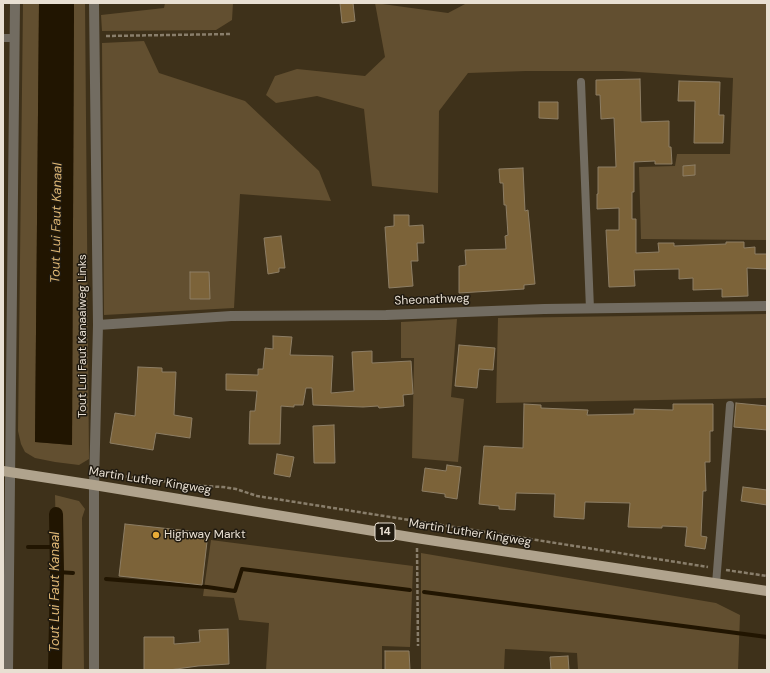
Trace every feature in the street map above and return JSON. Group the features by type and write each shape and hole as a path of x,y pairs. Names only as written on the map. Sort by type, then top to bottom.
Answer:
{"main road":[{"name":"Martin Luther Kingweg","path":"6,472 416,538 767,591"}],"street":[{"path":"8,670 6,472 8,292 15,3"},
{"name":"Tout Lui Faut Kanaalweg Links","path":"94,3 98,325 94,485 94,670"},
{"name":"Sheonathweg","path":"98,325 231,316 386,315 544,309 767,306"}],"lane":[{"path":"3,38 15,38"},
{"path":"581,82 590,309"},
{"path":"716,584 730,405"}],"path":[{"path":"95,36 232,34"},
{"path":"95,473 202,486 223,487 265,497 767,576"},
{"path":"416,538 418,646"}],"shaded area":[{"path":"23,3 39,3 35,442 72,445 74,3 85,3 89,459 79,465 35,458 25,452 21,444 18,431"},
{"path":"165,3 233,3 232,20 216,30 102,31 101,15 164,8"},
{"path":"375,3 448,13 467,3 767,3 767,240 641,239 639,167 675,166 677,154 730,154 733,78 622,71 526,71 468,73 439,111 438,193 372,186 364,109 317,96 276,103 266,95 275,76 297,69 365,76 385,57"},
{"path":"144,41 159,73 245,101 319,171 331,201 240,194 234,308 104,315 102,43"},
{"path":"767,314 767,398 496,403 498,318"},
{"path":"457,319 451,397 464,399 458,462 412,458 414,358 401,358 401,322"},
{"path":"55,495 79,501 85,509 82,518 84,670 55,670 57,572"},
{"path":"211,540 413,566 410,647 382,646 382,670 266,670 269,623 239,620 234,598 203,596"},
{"path":"421,553 716,603 740,615 738,670 578,670 577,653 505,649 504,670 421,670"}],"water":[{"path":"39,3 74,3 72,445 35,442"}],"building":[{"path":"340,3 353,3 355,21 342,23"},
{"path":"640,79 641,122 669,121 669,147 671,147 672,164 655,164 655,161 634,162 632,219 636,219 636,253 659,252 658,243 674,243 674,246 744,242 744,248 755,247 755,254 767,254 767,269 747,268 748,296 722,297 722,289 693,290 693,278 679,279 679,269 634,270 635,286 609,287 606,230 619,230 619,208 597,209 597,194 598,167 616,167 614,118 601,119 600,95 596,95 596,80"},
{"path":"679,81 720,82 719,115 724,115 723,143 694,143 695,101 678,101"},
{"path":"539,102 558,102 558,119 539,118"},
{"path":"695,165 695,175 683,176 683,166"},
{"path":"523,168 525,211 528,210 535,284 524,285 524,289 459,293 459,266 466,265 465,250 506,249 505,236 508,235 506,205 504,205 503,183 500,183 499,169"},
{"path":"394,215 409,215 409,226 423,225 424,243 417,243 418,261 411,261 413,286 389,288 385,227 394,226"},
{"path":"281,236 285,268 279,268 279,272 268,274 264,238"},
{"path":"190,272 209,272 210,299 190,299"},
{"path":"273,336 292,337 290,355 333,356 331,393 354,391 352,352 372,351 372,363 411,361 413,394 403,395 404,406 379,408 378,406 363,407 313,405 312,388 306,388 303,405 294,405 294,407 281,406 280,444 249,444 250,411 255,411 257,391 226,390 226,374 258,375 258,369 263,369 265,348 273,349"},
{"path":"459,345 495,348 493,370 479,369 477,388 455,386"},
{"path":"138,367 162,368 162,372 176,372 174,415 192,418 190,438 156,433 153,450 110,443 115,413 135,416"},
{"path":"736,403 767,406 767,430 734,427"},
{"path":"524,404 541,405 541,408 588,410 587,415 634,414 634,409 673,410 673,404 713,404 713,431 710,431 710,462 705,462 706,491 703,491 701,536 707,537 705,549 685,546 687,527 628,527 630,503 585,502 584,519 554,517 555,494 516,493 515,510 499,509 499,506 479,504 484,446 523,448"},
{"path":"334,425 335,463 314,463 313,426"},
{"path":"277,454 294,457 290,477 274,474"},
{"path":"447,465 461,467 457,499 445,497 445,494 422,491 425,468 446,471"},
{"path":"743,487 767,490 767,505 741,501"},
{"path":"125,524 208,533 202,585 119,576"},
{"path":"228,629 229,664 169,670 144,670 144,637 174,637 174,644 200,642 199,630"},
{"path":"385,651 409,651 410,670 385,670"},
{"path":"568,656 569,670 551,670 550,657"}],"waterway":[{"name":"Tout Lui Faut Kanaal","path":"55,670 57,572 56,514"},
{"path":"28,547 57,547"},
{"path":"106,579 207,587 235,591 242,569 410,590"},
{"path":"57,572 73,573"},
{"path":"424,592 767,637"}],"place":[{"name":"Highway Markt","path":"156,535"}]}
